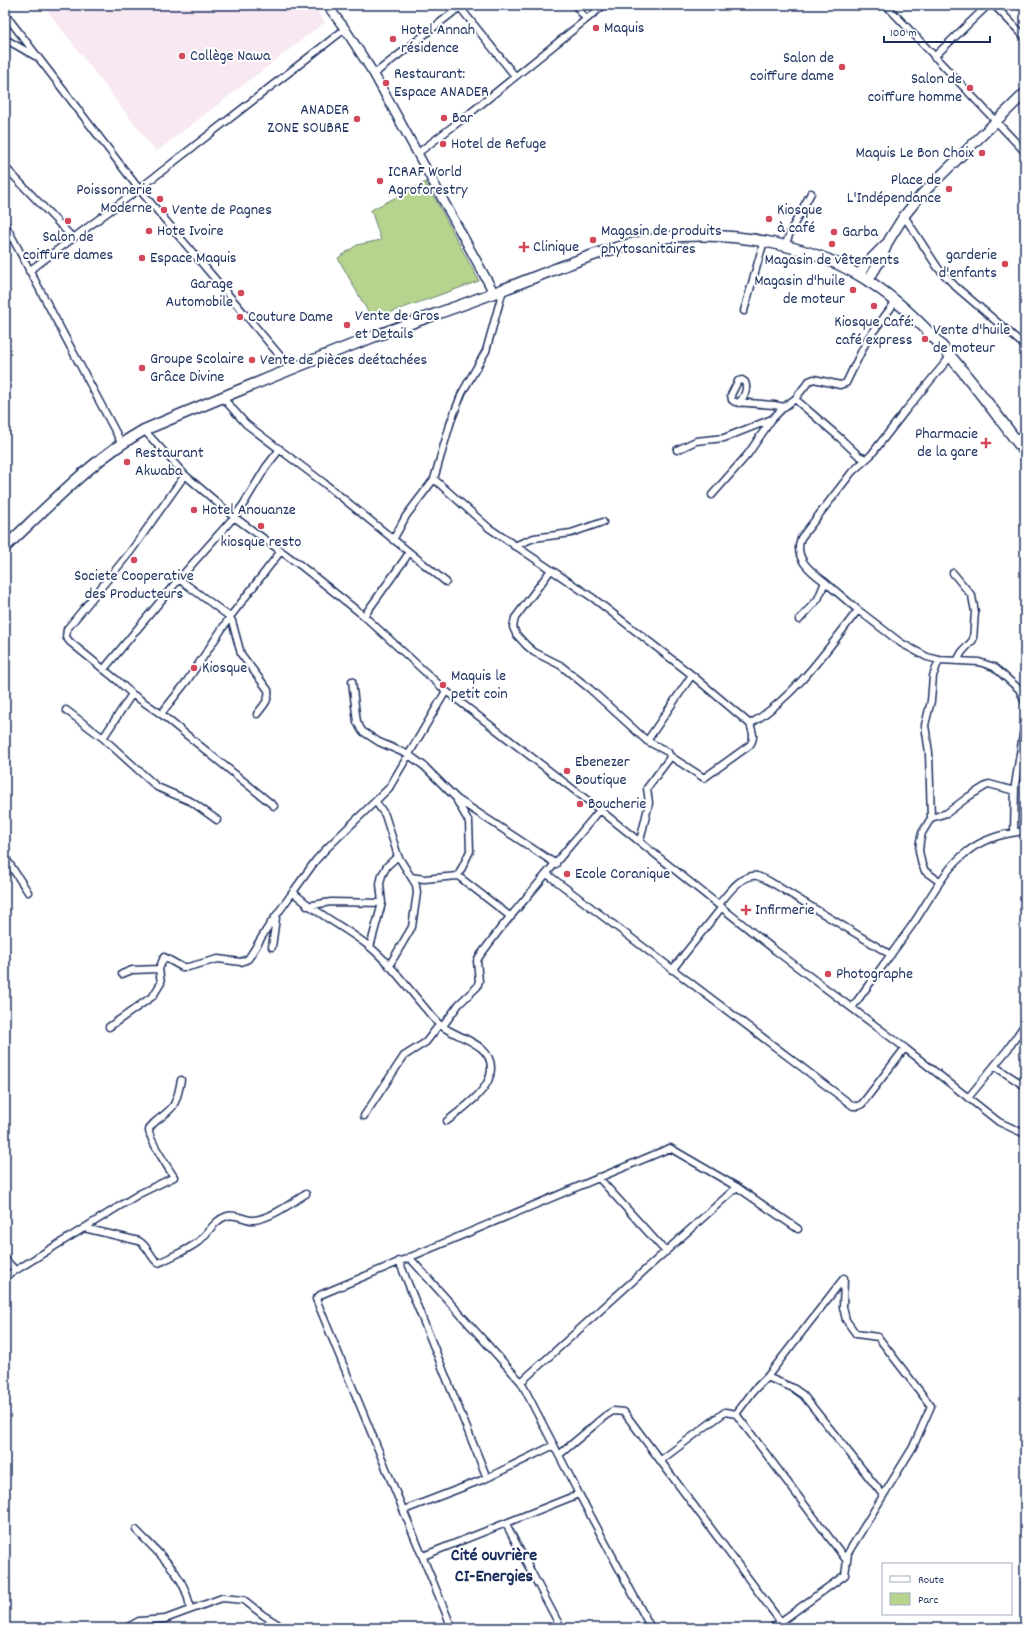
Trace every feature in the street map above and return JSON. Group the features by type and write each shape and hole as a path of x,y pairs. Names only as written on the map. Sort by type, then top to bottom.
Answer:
{"main road":[{"path":"868,281 880,261 889,240 904,216 920,195 1025,93"},
{"path":"5,547 94,466 122,444 144,430 372,337 498,292 588,257 657,239 682,236 730,236 764,241 785,246 838,264 859,275 896,301 930,332 1025,452"},
{"path":"859,275 889,240"}],"street":[{"path":"327,5 345,29 374,74 498,292 486,350 462,393 434,478 406,516 393,540"},
{"path":"575,5 586,19"},
{"path":"418,153 469,114 604,5"},
{"path":"886,5 1025,152"},
{"path":"934,57 988,5"},
{"path":"994,5 1025,37"},
{"path":"374,74 459,6 515,76"},
{"path":"5,14 139,189 292,370"},
{"path":"29,271 139,189 345,29"},
{"path":"5,39 37,57"},
{"path":"5,167 73,238"},
{"path":"785,246 791,230 811,193"},
{"path":"904,216 938,268 956,287 1025,346"},
{"path":"5,224 122,444"},
{"path":"744,312 764,241"},
{"path":"712,495 748,454 772,419 795,399 811,379 840,385 846,383 867,340 896,301"},
{"path":"950,357 866,460 852,472 805,533 798,549 801,558 807,567 858,610 901,642 917,652 939,660 989,665 1022,688 1025,702"},
{"path":"222,397 246,424 324,483 446,582"},
{"path":"795,399 859,456 866,460"},
{"path":"739,403 784,407"},
{"path":"677,450 696,442 724,438 772,419"},
{"path":"144,430 185,475 234,517 282,551 364,616 446,691 640,841 776,951 905,1048 999,1122 1025,1134"},
{"path":"104,669 179,578 234,517 266,467 280,449"},
{"path":"185,475 131,551 67,629 66,637 132,694 161,714 274,806"},
{"path":"434,478 489,528 514,546 552,570 593,598 692,675 750,724 753,734 753,740 750,745 706,778 702,777 670,756 668,752 647,741 590,689 560,665 534,652 521,640 513,627 515,618 552,570"},
{"path":"514,546 534,538 571,533 602,522"},
{"path":"161,714 178,693 230,617 282,551"},
{"path":"364,616 409,552"},
{"path":"954,573 972,596 975,612 973,640 962,652 957,661"},
{"path":"179,578 230,617 234,624 241,654 268,690 269,696 267,702 257,714"},
{"path":"799,620 818,599 825,582"},
{"path":"750,724 759,719 802,682 858,610"},
{"path":"939,660 933,676 931,701 926,725 929,753 931,818 922,833 919,851 925,871 940,882"},
{"path":"647,741 692,675"},
{"path":"352,681 357,722 362,731 374,739 409,755 424,766 457,800 556,864"},
{"path":"109,1027 153,996 161,983 160,969 164,957 182,967 188,967 218,959 241,962 244,961 252,953 268,927 316,860 345,829 376,802 389,788 446,691"},
{"path":"103,738 132,694"},
{"path":"66,710 103,738 157,787 192,802 217,820"},
{"path":"1014,832 1016,814 1015,791 1025,722"},
{"path":"640,841 648,803 647,788 670,756"},
{"path":"1018,764 1025,765"},
{"path":"931,818 947,813 968,796 989,784 1015,791"},
{"path":"457,800 469,822 470,851 458,876"},
{"path":"376,802 388,822 398,856 416,885 417,893 414,923 389,966"},
{"path":"364,1116 397,1064 404,1056 426,1042 459,1004 477,987 479,981 477,960 600,810"},
{"path":"852,1008 891,955 950,868 968,851 990,839 1014,832 1025,831"},
{"path":"370,947 382,903 380,884 383,871 398,856"},
{"path":"5,857 28,892"},
{"path":"547,874 853,1106 862,1104 905,1048"},
{"path":"411,877 424,879 458,876 511,917"},
{"path":"672,970 720,906 741,881 748,877 757,876 769,881 891,955"},
{"path":"293,892 307,906 370,947 389,966 441,1026 478,1046 485,1052 490,1060 492,1069 490,1079 484,1088 447,1121"},
{"path":"307,906 331,902 382,903"},
{"path":"272,947 276,917"},
{"path":"122,974 132,970 160,969"},
{"path":"968,1098 1008,1049 1025,1024"},
{"path":"994,1066 1021,1085 1025,1086"},
{"path":"5,1277 139,1194 174,1177 158,1152 150,1136 149,1130 153,1124 173,1106 181,1080"},
{"path":"452,1628 316,1299 320,1295 399,1261 670,1148 737,1187 798,1229"},
{"path":"598,1177 666,1252"},
{"path":"521,1382 737,1187"},
{"path":"84,1228 139,1241 144,1244 155,1261 158,1263 163,1262 198,1242 215,1224 227,1216 234,1215 247,1220 264,1218 306,1194"},
{"path":"409,1257 521,1382 651,1628"},
{"path":"5,1259 15,1270"},
{"path":"399,1261 487,1478"},
{"path":"736,1414 754,1390 768,1377 844,1278 843,1307 846,1320 856,1334 878,1337 931,1406 912,1447 848,1553 845,1575 772,1628"},
{"path":"768,1377 793,1388 803,1395 883,1495"},
{"path":"559,1455 605,1416 613,1411 624,1412 780,1621"},
{"path":"661,1460 725,1412 736,1414 847,1561"},
{"path":"404,1510 487,1478 554,1445"},
{"path":"423,1556 579,1494"},
{"path":"506,1524 561,1628"},
{"path":"136,1530 176,1573 186,1591 190,1609"},
{"path":"126,1628 139,1621 165,1619 222,1598 244,1600 263,1615 284,1628"}],"shaded area":[{"name":"Collège Nawa","path":"43,5 312,5 325,22 156,152"}],"green space":[{"path":"426,182 479,281 372,319 338,258 357,245 381,240 371,210"}],"place":[{"name":"Maquis","path":"596,28"},
{"name":"Hotel Annah résidence","path":"393,39"},
{"name":"Collège Nawa","path":"182,56"},
{"name":"Salon de coiffure dame","path":"842,67"},
{"name":"Restaurant: Espace ANADER","path":"386,83"},
{"name":"Salon de coiffure homme","path":"970,88"},
{"name":"Bar","path":"444,118"},
{"name":"ANADER ZONE SOUBRE","path":"357,119"},
{"name":"Hotel de Refuge","path":"443,144"},
{"name":"Maquis Le Bon Choix","path":"982,153"},
{"name":"ICRAF World Agroforestry","path":"380,181"},
{"name":"Place de L'Indépendance","path":"949,189"},
{"name":"Poissonnerie Moderne","path":"160,199"},
{"name":"Vente de Pagnes","path":"164,210"},
{"name":"Kiosque à café","path":"769,219"},
{"name":"Salon de coiffure dames","path":"68,221"},
{"name":"Hote Ivoire","path":"149,231"},
{"name":"Garba","path":"834,232"},
{"name":"Magasin de produits phytosanitaires","path":"593,240"},
{"name":"Magasin de vêtements","path":"832,244"},
{"name":"Clinique","path":"524,247"},
{"name":"Espace Maquis","path":"142,258"},
{"name":"garderie d'enfants","path":"1005,264"},
{"name":"Magasin d'huile de moteur","path":"853,290"},
{"name":"Garage Automobile","path":"241,293"},
{"name":"Kiosque Café: café express","path":"874,306"},
{"name":"Couture Dame","path":"240,317"},
{"name":"Vente de Gros et Details","path":"347,325"},
{"name":"Vente d'huile de moteur","path":"925,339"},
{"name":"Vente de pièces deétachées","path":"252,360"},
{"name":"Groupe Scolaire Grâce Divine","path":"142,368"},
{"name":"Pharmacie de la gare","path":"986,443"},
{"name":"Restaurant Akwaba","path":"127,462"},
{"name":"Hotel Anouanze","path":"194,510"},
{"name":"kiosque resto","path":"261,526"},
{"name":"Societe Cooperative des Producteurs","path":"134,560"},
{"name":"Kiosque","path":"194,668"},
{"name":"Maquis le petit coin","path":"443,685"},
{"name":"Ebenezer Boutique","path":"567,771"},
{"name":"Boucherie","path":"580,804"},
{"name":"Ecole Coranique","path":"567,874"},
{"name":"Infirmerie","path":"746,910"},
{"name":"Photographe","path":"828,974"}],"district":[{"name":"Cité ouvrière CI-Energies","path":"494,1566"}]}
